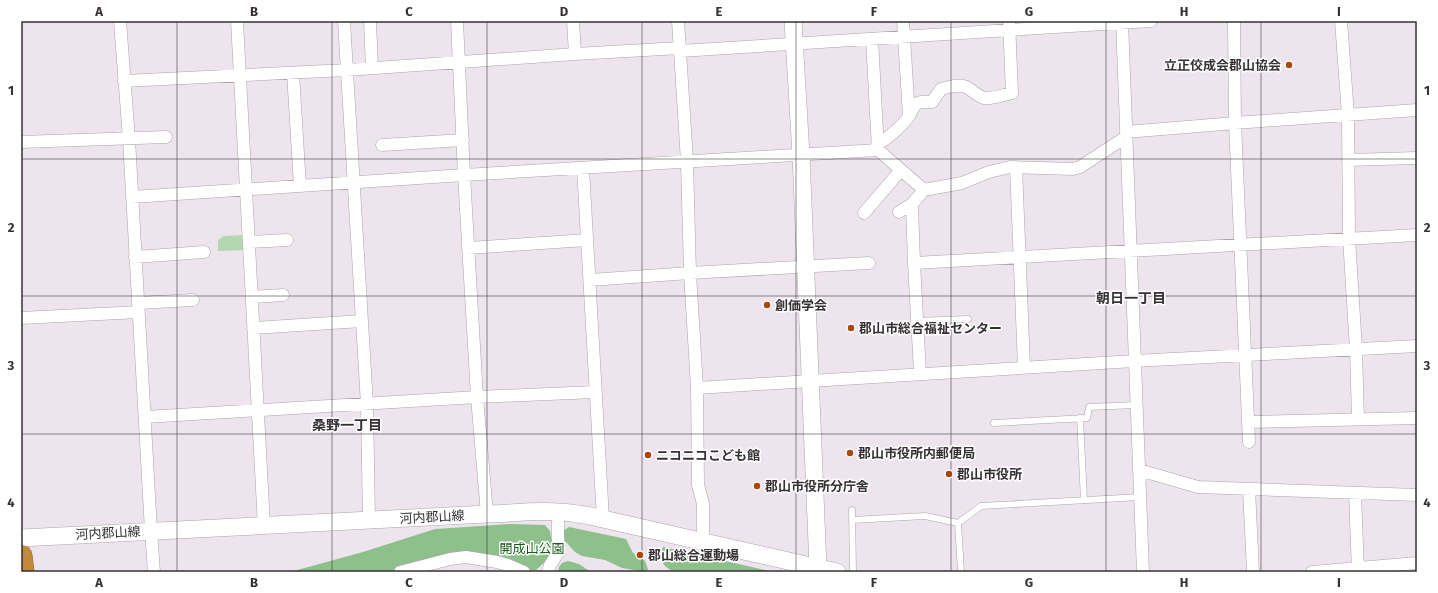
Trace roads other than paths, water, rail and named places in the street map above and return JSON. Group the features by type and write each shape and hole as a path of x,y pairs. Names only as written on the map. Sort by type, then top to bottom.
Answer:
{"highway":[{"path":"21,556 23,572"}],"main road":[{"path":"793,21 818,568"},
{"name":"河内郡山線","path":"21,538 487,514 557,512 603,519 837,572"}],"street":[{"path":"120,21 154,572"},
{"path":"237,21 264,526"},
{"path":"344,21 367,404 369,520"},
{"path":"370,21 372,68"},
{"path":"457,21 477,397 487,514"},
{"path":"573,21 575,54"},
{"path":"678,21 687,162 690,273 697,388 698,485 703,504 703,541"},
{"path":"903,21 909,116"},
{"path":"124,81 347,70 575,54 872,39 1009,26 1152,21"},
{"path":"1234,21 1235,123 1249,442"},
{"path":"1342,21 1348,115 1349,238 1356,350 1358,419"},
{"path":"1123,22 1134,361 1143,572"},
{"path":"132,197 687,162 878,148 909,116 915,104 921,102 932,102 938,91 947,87 967,87 984,98 1012,93 1009,26"},
{"path":"872,39 878,148 924,190"},
{"path":"293,73 300,186"},
{"path":"899,212 912,204 924,190 962,183 988,172 1016,167 1073,169 1080,167 1126,135 1235,123 1417,110"},
{"path":"21,142 166,137"},
{"path":"382,146 463,140"},
{"path":"1348,160 1417,158"},
{"path":"1016,167 1024,367"},
{"path":"583,168 603,519"},
{"path":"864,213 901,170"},
{"path":"912,204 920,373"},
{"path":"914,263 1417,235"},
{"path":"249,242 287,240"},
{"path":"468,248 587,240"},
{"path":"135,257 204,252"},
{"path":"590,280 869,263"},
{"path":"252,297 283,295"},
{"path":"21,318 138,307 193,300"},
{"path":"253,328 362,321"},
{"path":"697,388 920,373 1417,346"},
{"path":"145,417 477,397 595,392"},
{"path":"1248,422 1417,418"},
{"path":"1139,470 1198,487 1417,495"},
{"path":"1249,489 1253,572"},
{"path":"1355,493 1358,570"},
{"path":"548,572 550,565 558,553 558,522"},
{"path":"400,572 454,558 466,557 497,562 524,572"},
{"path":"1312,572 1358,570 1417,563"}],"lane":[{"path":"917,321 968,319"},
{"path":"994,423 1087,418 1089,407 1136,405"},
{"path":"1080,418 1084,500"},
{"path":"852,520 925,516 958,523 981,506 1140,497"},
{"path":"852,510 853,572"},
{"path":"958,523 962,572"}],"place":[{"name":"立正佼成会郡山協会","path":"1289,65"},
{"name":"創価学会","path":"767,305"},
{"name":"郡山市総合福祉センター","path":"851,328"},
{"name":"郡山市役所内郵便局","path":"850,453"},
{"name":"ニコニコこども館","path":"648,455"},
{"name":"郡山市役所","path":"949,474"},
{"name":"郡山市役所分庁舎","path":"757,486"},
{"name":"郡山総合運動場","path":"640,555"}],"district":[{"name":"朝日一丁目","path":"1131,298"},
{"name":"桑野一丁目","path":"347,425"}],"park label":[{"name":"開成山公園","path":"532,548"}]}
